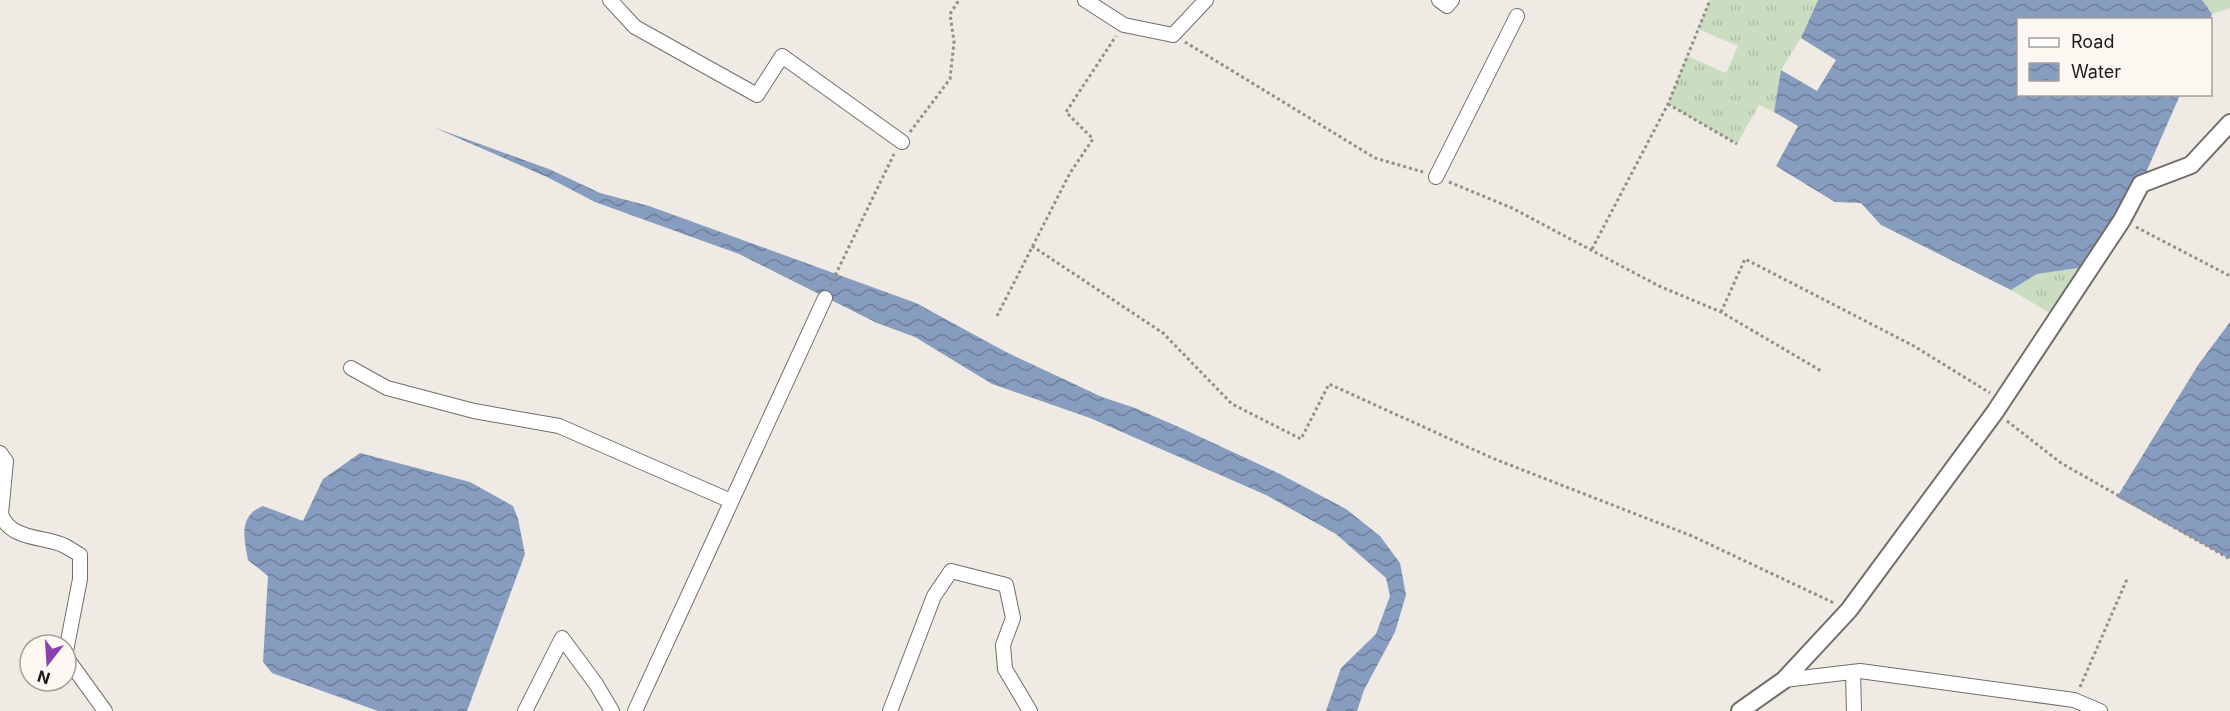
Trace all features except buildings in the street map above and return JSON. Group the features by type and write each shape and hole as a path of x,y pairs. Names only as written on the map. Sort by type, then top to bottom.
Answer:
{"street":[{"path":"610,0 635,27 757,95 782,56 902,142"},
{"path":"1085,0 1124,25 1173,35 1206,0"},
{"path":"1439,0 1447,6 1452,0"},
{"path":"1436,177 1517,16"},
{"path":"1740,711 1784,680 1849,610 1998,406 2122,220 2140,184 2191,165 2230,123"},
{"path":"636,711 825,298"},
{"path":"351,369 387,388 474,411 559,426 731,501"},
{"path":"0,453 6,460 1,514 4,522 16,532 63,545 80,555 80,579 70,633"},
{"path":"890,711 934,596 951,571 1006,585 1013,618 1003,645 1005,669 1030,711"},
{"path":"525,711 562,638 596,684 612,711"},
{"path":"1784,680 1853,672 2074,700 2100,711"},
{"path":"1853,672 1854,711"},
{"path":"78,674 105,711"}],"path":[{"path":"950,14 959,0"},
{"path":"1592,249 1668,104 1710,0"},
{"path":"997,316 1070,173 1093,139 1066,112 1124,25"},
{"path":"1173,35 1375,158 1436,177 1512,208 1659,286 1721,312 1823,372"},
{"path":"1668,104 1737,144"},
{"path":"2122,220 2230,276"},
{"path":"1032,246 1163,333 1232,404 1301,439 1329,384 1492,458 1692,536 1849,610"},
{"path":"1721,312 1745,259 1914,346 1998,406 2061,463 2230,559"},
{"path":"2074,700 2128,577"}],"green space":[{"path":"1710,0 1818,0 1801,38 1781,70 1774,112 1759,105 1737,144 1668,104 1687,56 1726,73 1738,46 1698,29"},
{"path":"2202,0 2230,0 2230,8 2212,14"},
{"path":"2092,266 2058,318 2011,290 2037,274"}],"water":[{"path":"1818,0 2202,0 2212,14 2211,18 2017,18 2017,96 2180,96 2141,184 2092,266 2037,274 2011,290 1881,225 1861,203 1835,202 1776,166 1798,126 1774,112 1781,70 1817,91 1836,60 1801,38"},
{"path":"433,127 549,169 600,193 649,206 916,303 1006,352 1102,397 1135,408 1181,428 1280,474 1346,509 1380,536 1400,563 1406,595 1395,632 1364,690 1357,711 1326,711 1341,668 1376,634 1390,596 1386,578 1336,534 1266,495 1090,418 992,384 915,337 877,323 739,254 595,202 547,177"},
{"path":"2230,322 2230,559 2117,497 2198,365"},
{"path":"360,453 470,482 513,506 525,554 467,711 378,711 272,673 263,662 268,576 248,560 244,536 246,522 255,510 263,506 303,521 323,479"}]}
